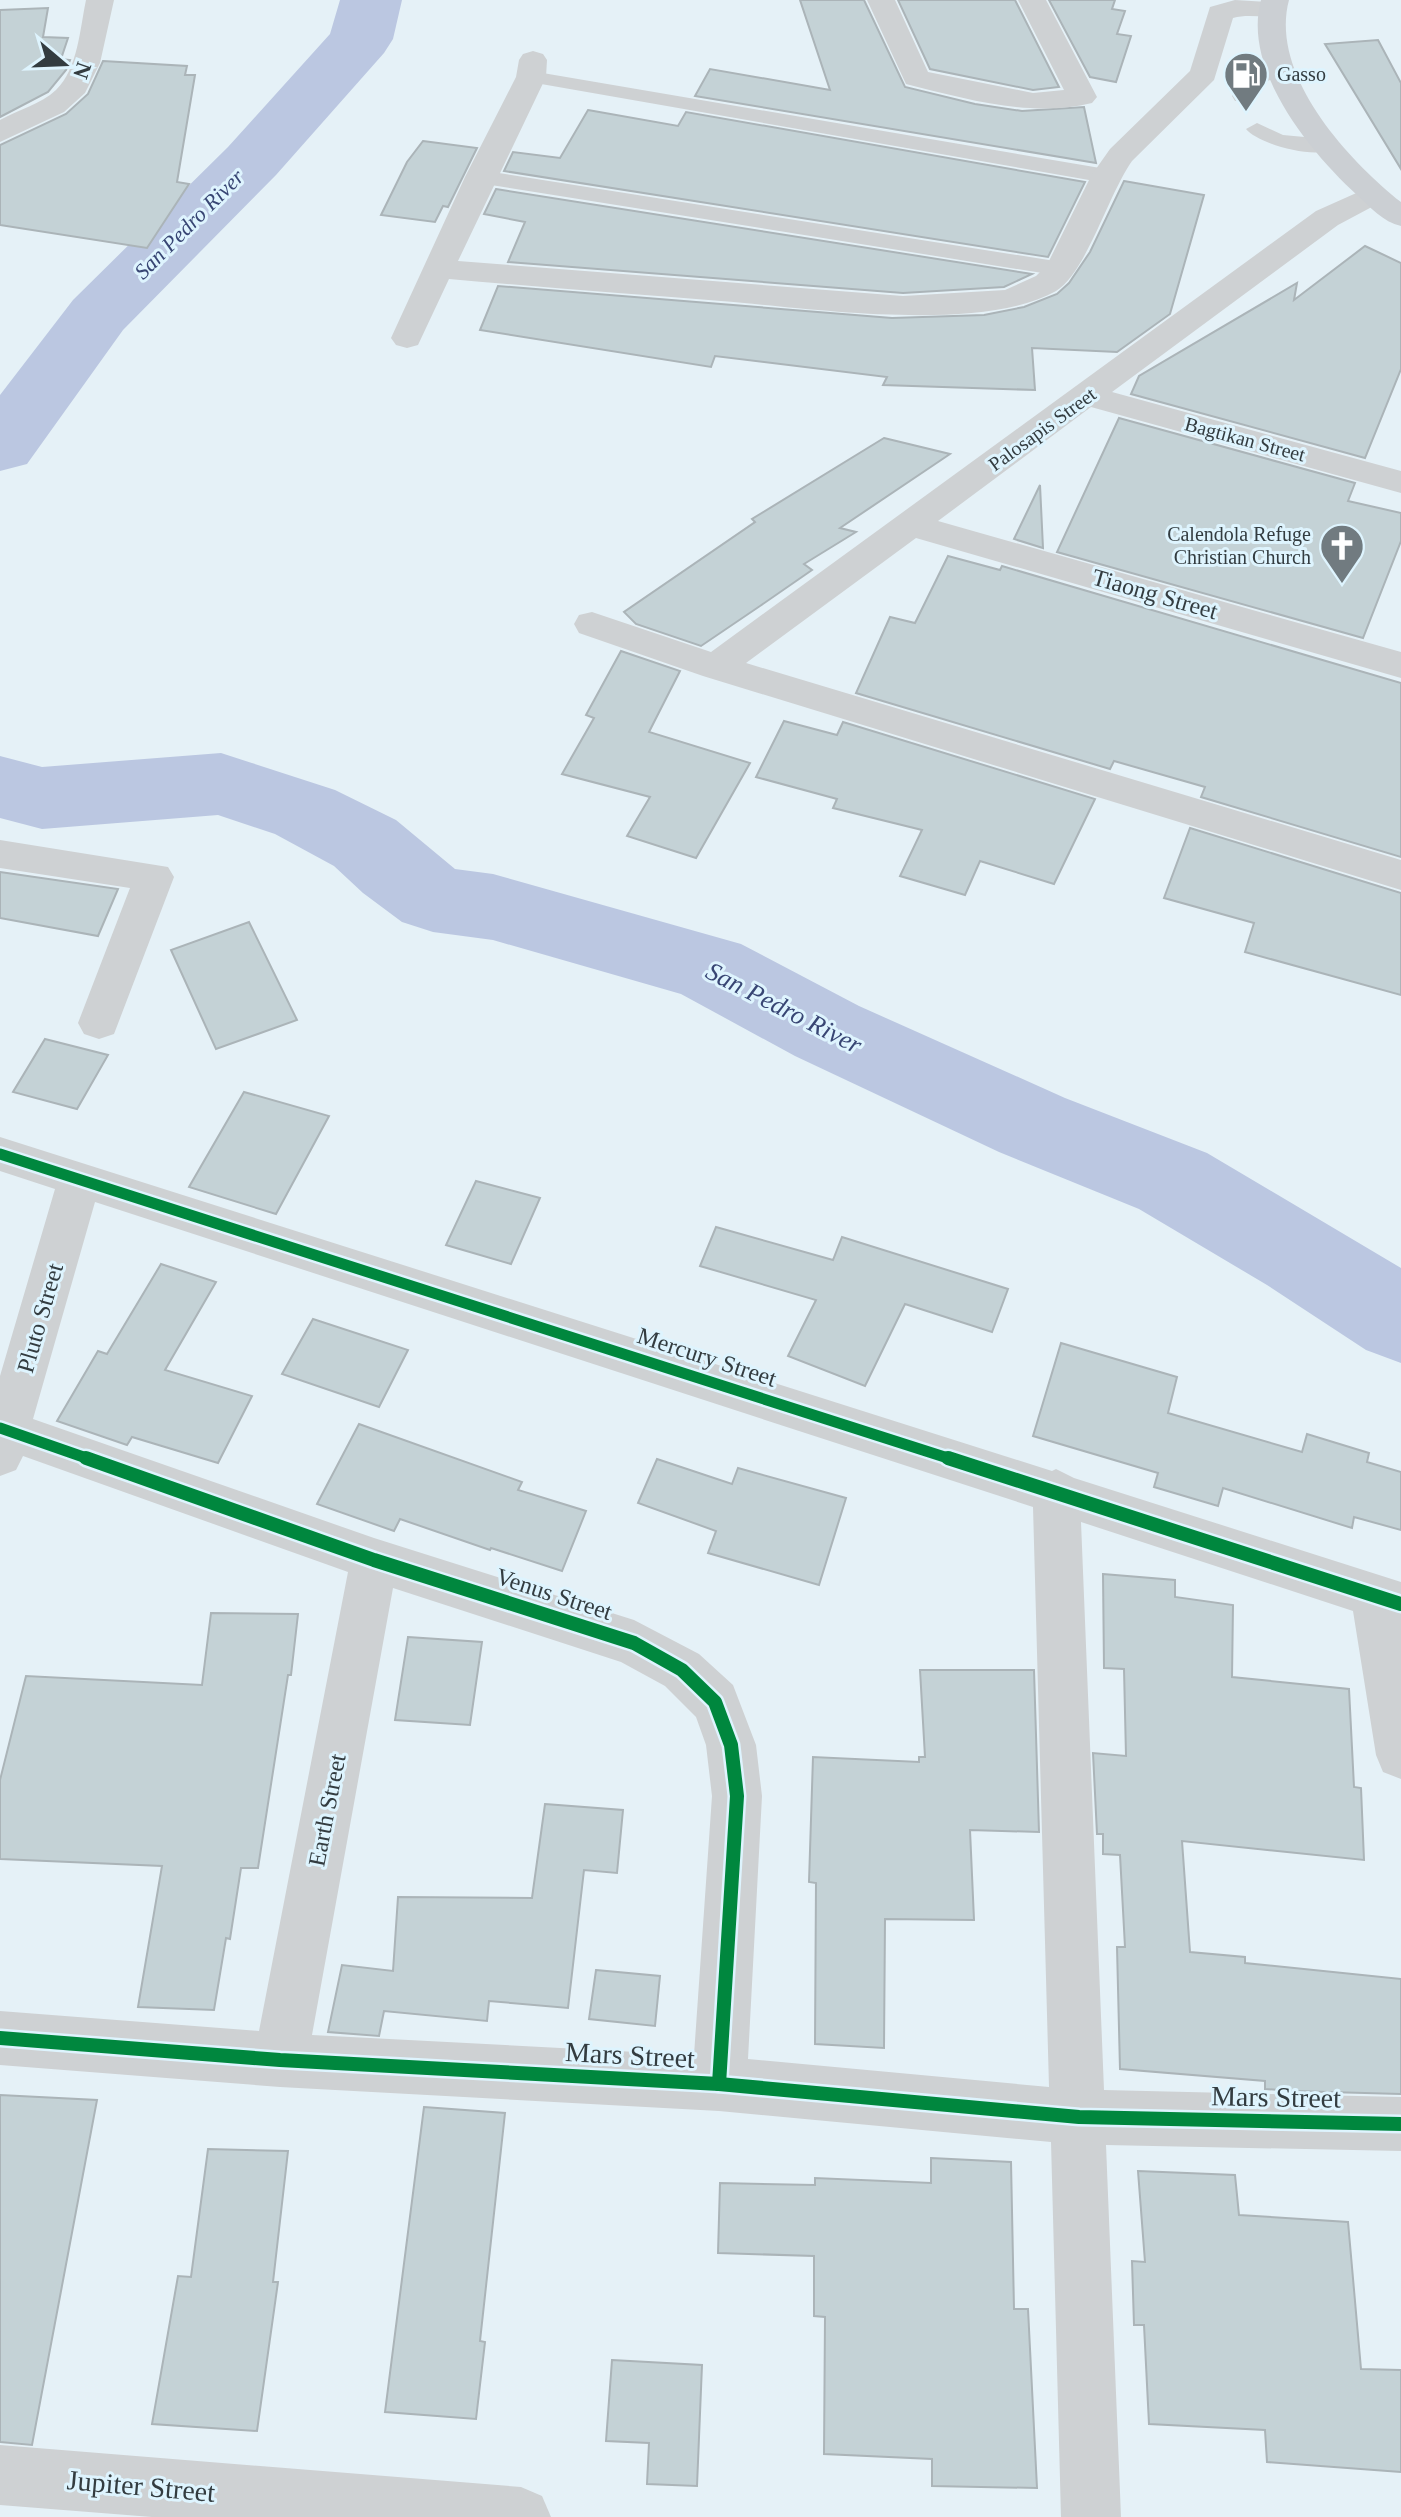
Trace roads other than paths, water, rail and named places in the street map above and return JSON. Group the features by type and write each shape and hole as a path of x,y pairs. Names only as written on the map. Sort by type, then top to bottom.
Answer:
{"main road":[{"path":"1274,5 1270,22 1279,70 1326,146 1372,195 1401,217"}],"street":[{"path":"0,133 14,122 66,96 83,70 100,0"},
{"path":"881,0 916,78 1033,102 1082,97 1032,0"},
{"path":"439,269 903,306 1010,299 1047,283 1061,269 1106,176 1121,155 1204,74 1220,13 1241,7 1274,5"},
{"path":"407,338 532,68"},
{"name":"Palosapis Street","path":"716,667 1327,218 1372,195"},
{"name":"Bagtikan Street","path":"1088,396 1401,482"},
{"name":"Tiaong Street","path":"909,524 1401,665"},
{"path":"592,624 716,667 1401,875"},
{"path":"0,854 154,877 99,1023"},
{"name":"Mercury Street","path":"0,1154 1056,1490 1388,1600"},
{"name":"Pluto Street","path":"2,1438 79,1181"},
{"name":"Venus Street","path":"2,1438 634,1643 682,1670 715,1702 731,1745 737,1796 719,2084"},
{"path":"1056,1490 1091,2517"},
{"name":"Earth Street","path":"280,2060 374,1560"},
{"path":"1388,1600 1401,1755"},
{"name":"Mars Street","path":"0,2038 280,2060 719,2084 1079,2117 1401,2124"},
{"name":"Jupiter Street","path":"0,2475 521,2517"}],"lane":[{"path":"532,68 1106,176"},
{"path":"1243,96 1248,81 1279,70"},
{"path":"1257,129 1278,141 1326,146"},
{"path":"480,177 1061,269"}],"waterway":[{"name":"San Pedro River","path":"0,447 98,315 252,161 361,39 371,0"},
{"name":"San Pedro River","path":"0,787 42,798 221,784 305,812 365,843 394,870 433,899 493,907 709,968 827,1031 1032,1125 1173,1181 1302,1256 1401,1320"}],"place":[{"name":"Gasso","path":"1246,113"},
{"name":"Calendola Refuge Christian Church","path":"1342,585"}]}
